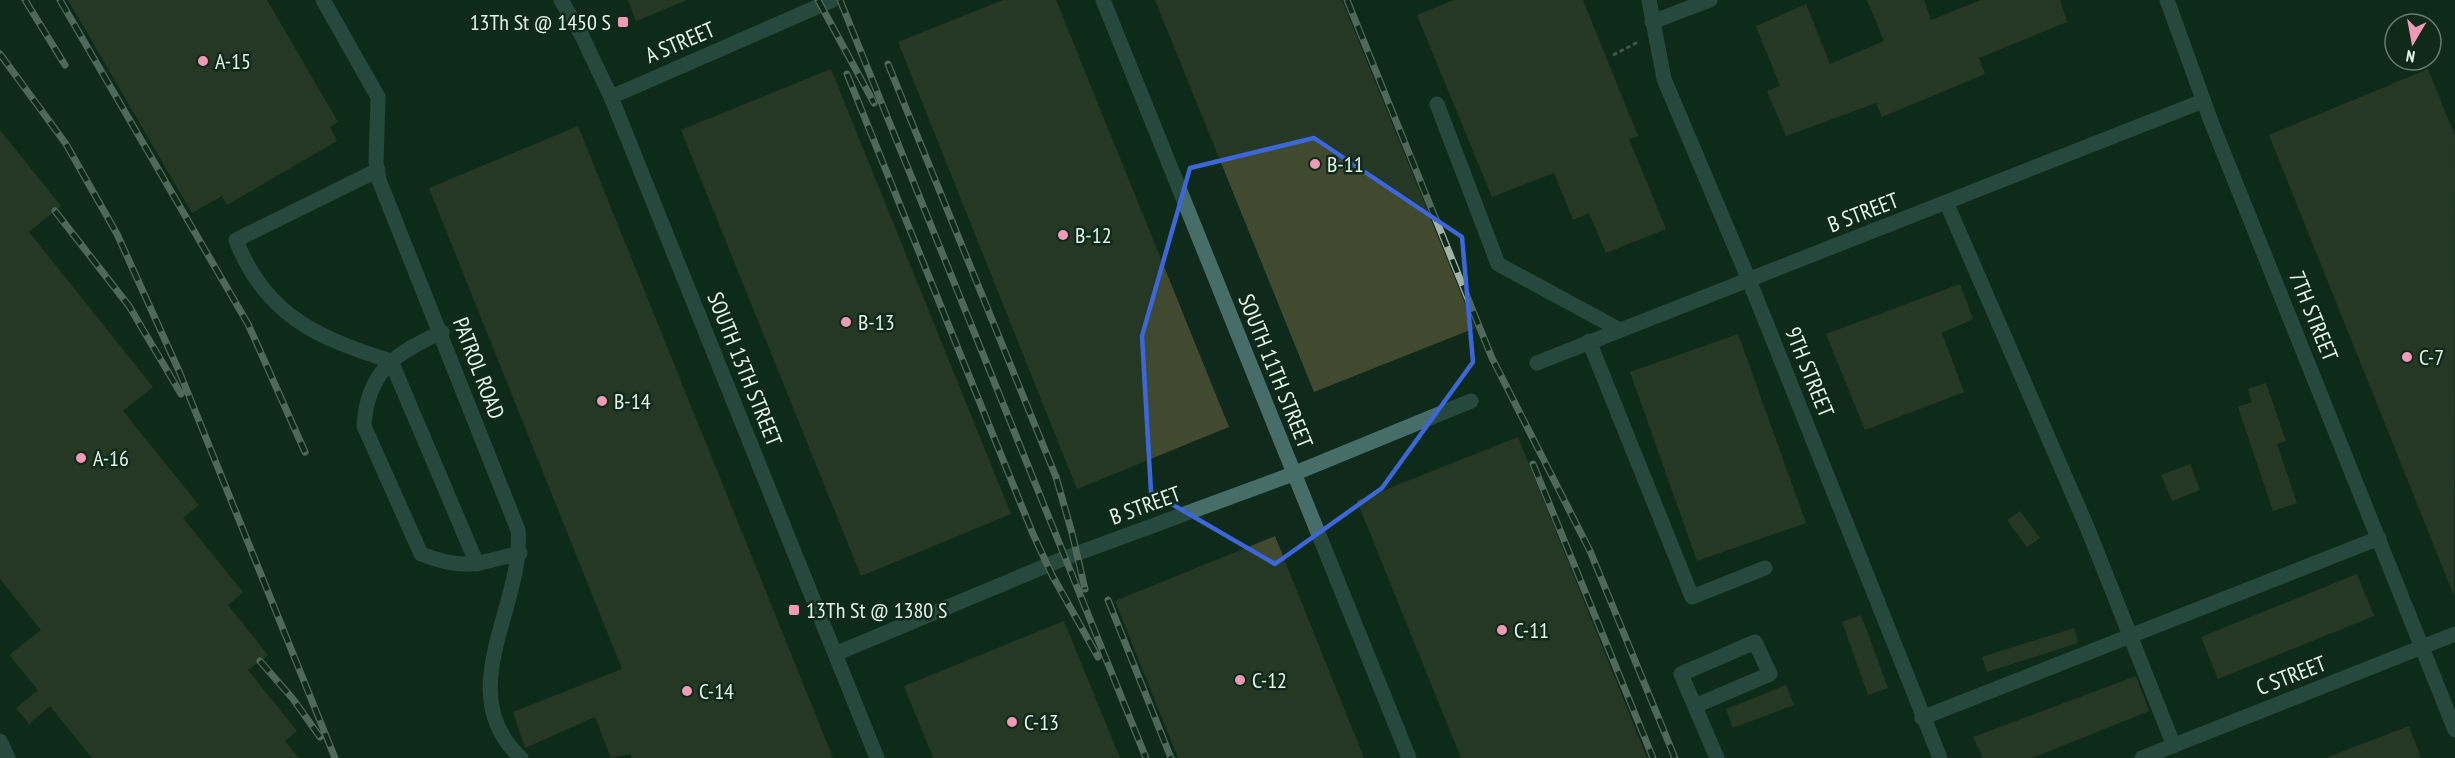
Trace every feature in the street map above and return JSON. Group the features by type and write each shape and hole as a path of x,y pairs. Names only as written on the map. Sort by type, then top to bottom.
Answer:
{"lane":[{"name":"PATROL ROAD","path":"323,0 378,97 379,180 442,332 518,530 520,553 490,678 490,704 513,751 521,758"},
{"name":"SOUTH 13TH STREET","path":"561,0 581,34 611,97 878,758"},
{"name":"A STREET","path":"611,97 833,0"},
{"name":"SOUTH 11TH STREET","path":"1103,0 1409,758"},
{"name":"9TH STREET","path":"1649,0 1664,79 1749,280 1922,718 1940,758"},
{"path":"1653,22 1710,0"},
{"name":"7TH STREET","path":"2167,0 2203,101 2455,730"},
{"name":"B STREET","path":"1537,363 1618,329 1947,204 2203,101"},
{"path":"1437,104 1498,264 1618,329"},
{"path":"378,170 236,240 247,269 275,305 304,326 391,361 477,564"},
{"path":"1947,204 2132,636 2174,746"},
{"path":"442,332 407,348 391,361 365,406 364,426 421,554 448,564 466,566 520,553"},
{"path":"1589,341 1692,597 1765,568"},
{"name":"B STREET","path":"835,654 1065,558 1293,474 1471,401"},
{"path":"1922,718 2379,538"},
{"name":"C STREET","path":"2142,758 2455,634"},
{"path":"1695,706 1770,674 1755,642 1681,674 1717,758"},
{"path":"0,741 8,758"}],"path":[{"path":"1613,55 1638,42"}],"highlighted area":[{"path":"1314,138 1462,237 1473,362 1382,488 1275,564 1151,492 1142,336 1190,168"}],"building":[{"name":"A-15","path":"68,0 267,0 338,122 330,127 337,141 227,205 222,196 192,213"},
{"path":"628,0 687,0 636,21"},
{"name":"B-12","path":"1003,0 1056,0 1229,427 1077,489 898,42"},
{"name":"B-11","path":"1155,0 1342,0 1475,328 1314,392"},
{"path":"1454,0 1583,0 1638,136 1629,139 1666,229 1606,253 1589,213 1573,220 1554,173 1492,197 1417,15"},
{"path":"1867,0 1924,0 1931,20 1981,0 2060,0 2067,22 1979,58 1985,74 1882,117 1876,103 1786,136 1767,91 1780,86 1756,26 1806,4 1830,64 1884,41"},
{"name":"B-13","path":"831,69 1011,514 861,576 681,130"},
{"name":"C-7","path":"2421,72 2429,72 2455,136 2454,596 2269,135"},
{"name":"B-14","path":"578,126 833,758 632,758 630,754 611,758 595,717 525,748 513,712 622,669 429,188"},
{"name":"A-16","path":"0,130 61,206 29,232 153,387 123,411 199,505 183,518 243,592 228,605 268,655 248,670 297,731 285,741 299,758 92,758 50,706 29,724 16,708 38,690 9,655 41,630 0,579"},
{"path":"1960,284 1973,319 1942,333 1964,392 1865,430 1826,334"},
{"path":"1738,334 1806,523 1697,561 1630,372"},
{"path":"2266,383 2286,441 2277,444 2297,503 2273,511 2238,407 2252,402 2248,389"},
{"name":"C-11","path":"1518,437 1647,758 1461,758 1357,501"},
{"path":"2190,464 2200,490 2172,501 2161,475"},
{"path":"2020,511 2040,538 2027,547 2007,520"},
{"name":"C-12","path":"1275,536 1364,758 1178,758 1115,601"},
{"path":"2357,574 2374,616 2218,679 2201,637"},
{"path":"1861,615 1888,688 1868,695 1842,622"},
{"name":"C-13","path":"1064,621 1120,758 933,758 904,686"},
{"path":"2074,628 2078,643 1987,672 1982,657"},
{"path":"2136,676 2149,711 2032,758 1983,758 1973,737"},
{"path":"1786,685 1794,705 1733,728 1726,709"},
{"path":"2409,726 2421,758 2328,758 2328,757"}],"railway":[{"path":"25,0 65,65"},
{"path":"60,0 248,324 305,452"},
{"path":"818,0 874,103"},
{"path":"840,0 1146,758"},
{"path":"1347,0 1492,358 1590,551 1675,758"},
{"path":"0,54 66,144 117,234 179,371 335,758"},
{"path":"888,64 1056,477 1085,589"},
{"path":"847,74 1033,534 1052,575 1098,657"},
{"path":"55,211 129,306 181,394"},
{"path":"1533,464 1653,758"},
{"path":"1108,600 1171,758"},
{"path":"260,661 293,699 320,737"}],"place":[{"name":"13Th St @ 1450 S","path":"623,22"},
{"name":"A-15","path":"203,61"},
{"name":"B-11","path":"1315,164"},
{"name":"B-12","path":"1063,235"},
{"name":"B-13","path":"846,322"},
{"name":"C-7","path":"2407,357"},
{"name":"B-14","path":"602,401"},
{"name":"A-16","path":"81,458"},
{"name":"13Th St @ 1380 S","path":"794,610"},
{"name":"C-11","path":"1502,630"},
{"name":"C-12","path":"1240,680"},
{"name":"C-14","path":"687,691"},
{"name":"C-13","path":"1012,722"}]}
